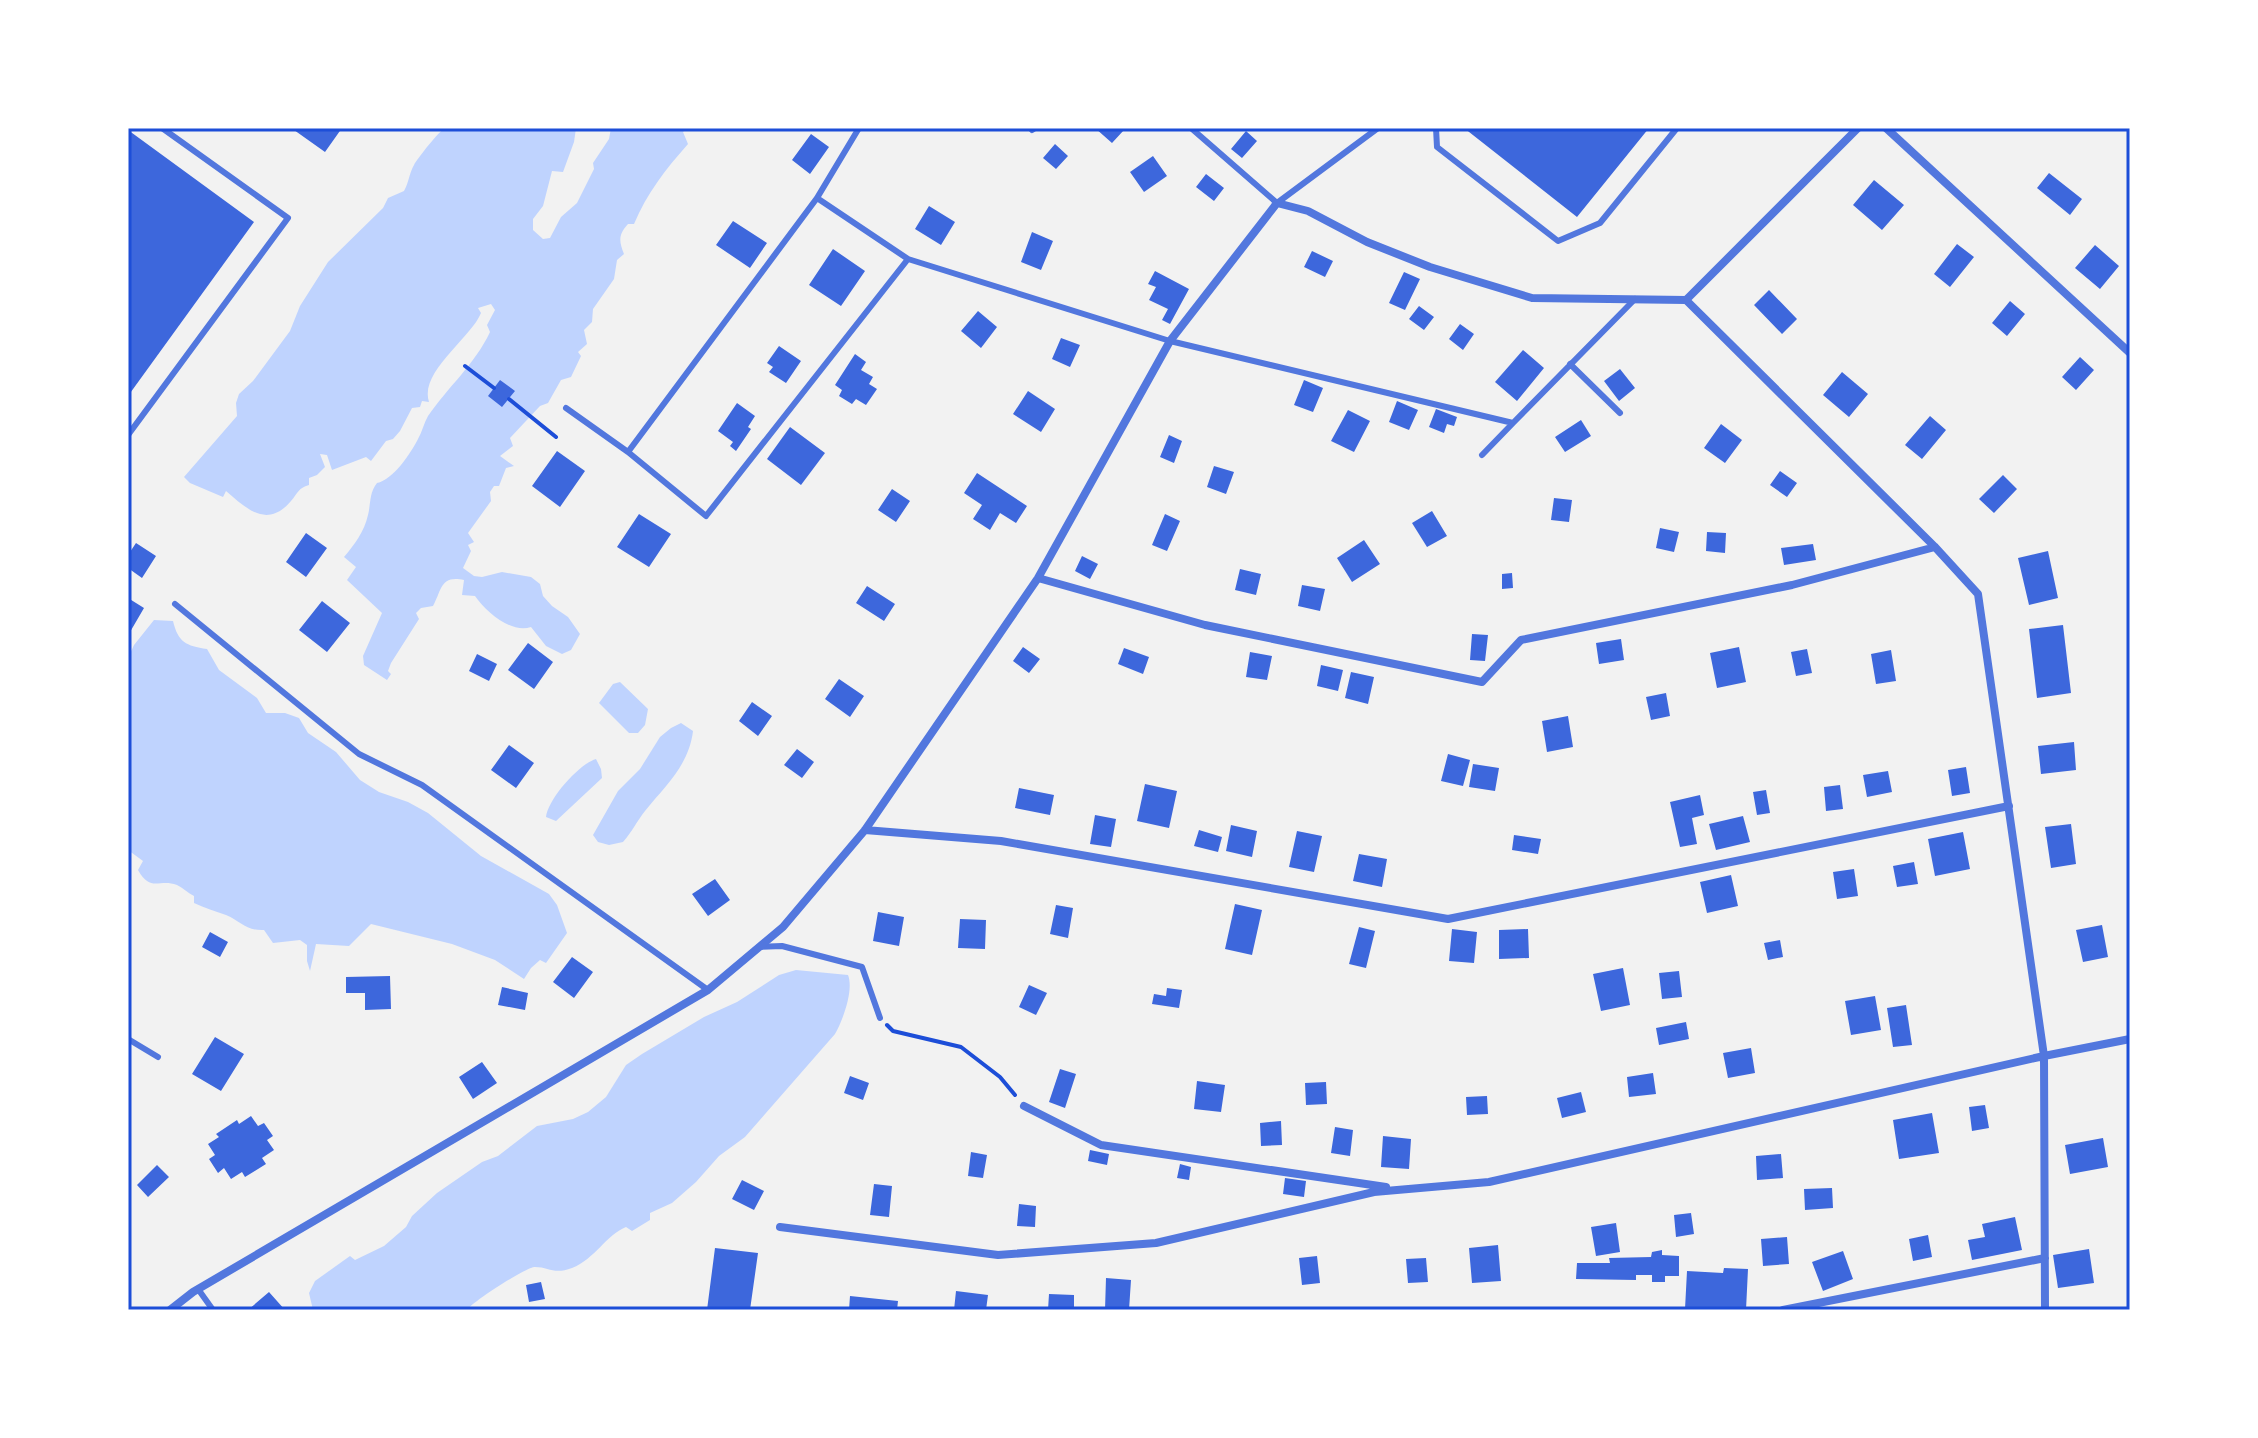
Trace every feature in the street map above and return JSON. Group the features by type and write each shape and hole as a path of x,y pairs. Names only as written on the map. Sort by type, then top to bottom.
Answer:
{"street":[{"path":"1686,300 1858,128"},
{"path":"1886,128 2130,353"},
{"path":"170,1310 198,1289 708,990 783,927 865,830 1038,578 1170,341 1277,203 1308,211 1367,242 1430,267 1532,298 1686,300 1935,547 1978,594 2044,1056 2045,1310"},
{"path":"1038,578 1205,625 1482,682 1521,640 1792,585 1935,547"},
{"path":"865,830 1001,841 1448,919 2009,806"},
{"path":"780,1227 998,1255 1156,1243 1374,1192 1489,1182 2130,1039"},
{"path":"1024,1106 1101,1145 1402,1190"},
{"path":"1783,1310 2045,1258"}],"lane":[{"path":"128,435 288,218 162,128"},
{"path":"628,452 817,198 859,128"},
{"path":"1191,128 1277,203 1378,128"},
{"path":"1436,128 1437,147 1558,241 1600,223 1677,128"},
{"path":"817,198 908,259 1170,341 1513,423"},
{"path":"566,408 628,452 706,516 908,259"},
{"path":"1482,455 1635,299"},
{"path":"1570,364 1620,413"},
{"path":"175,604 359,754 422,785 708,990"},
{"path":"759,947 782,946 862,967 880,1018"},
{"path":"128,1039 158,1057"},
{"path":"198,1289 213,1310"}],"path":[{"path":"465,366 494,388"},
{"path":"509,399 556,437"},
{"path":"880,1018 893,1031 961,1047 1000,1077 1024,1106"}],"water":[{"path":"445,128 576,128 563,172 552,171 543,206 533,219 533,230 543,239 550,238 561,217 577,203 594,169 593,163 609,139 611,128 687,128 683,132 688,144 657,182 634,224 628,224 622,232 620,242 624,254 617,260 614,279 593,309 592,322 584,330 587,344 578,352 581,356 571,377 561,380 548,403 540,406 510,438 513,446 500,456 514,466 506,468 499,486 494,486 490,492 491,501 468,533 474,542 468,545 471,551 463,568 474,576 502,572 531,577 540,584 543,596 568,617 580,634 571,650 562,654 546,646 531,627 508,624 493,615 475,596 462,595 464,580 450,580 443,585 433,606 421,608 416,613 419,619 391,663 388,671 391,674 387,680 364,665 363,656 382,613 347,580 356,567 344,557 364,527 374,487 389,477 406,458 428,416 484,344 490,332 487,325 495,310 491,304 478,308 481,313 475,323 438,367 428,391 429,402 422,401 420,407 412,408 400,431 393,439 386,441 371,461 366,457 332,470 327,455 320,454 325,467 309,478 309,485 300,489 282,509 265,515 249,509 226,491 223,497 190,483 184,477 237,416 239,394 253,381 290,331 300,306 328,262 383,208 388,198 404,191 412,168"},
{"path":"154,620 173,621 177,634 184,642 207,649 219,670 257,698 266,713 285,713 299,718 308,733 336,752 360,780 379,792 428,813 481,856 549,894 557,905 567,933 546,963 540,960 524,979 495,960 452,944 371,924 349,946 316,944 310,971 307,945 300,940 273,943 264,930 248,927 194,903 194,896 177,885 147,881 138,870 143,861 128,850 128,658"},
{"path":"620,682 648,709 645,725 638,733 629,733 599,703 613,684"},
{"path":"681,723 693,731 682,764 623,842 609,845 598,842 593,835 618,791 640,769 660,737"},
{"path":"596,759 602,778 556,821 546,817 552,801 565,783"},
{"path":"796,970 848,975 849,997 835,1034 745,1137 719,1156 672,1203 650,1213 650,1220 632,1231 626,1227 619,1231 572,1268 556,1271 535,1267 521,1273 467,1310 313,1310 309,1293 315,1281 350,1256 355,1260 384,1246 437,1193 482,1162 498,1156 537,1126 573,1119 588,1112 606,1097 626,1065 642,1054 704,1017 737,1002 779,975"}],"building":[{"path":"342,128 325,152 294,130"},
{"path":"1095,128 1122,128 1124,130 1112,143"},
{"path":"1464,128 1649,128 1577,217"},
{"path":"128,130 254,222 128,396"},
{"path":"1246,131 1257,141 1242,158 1231,149"},
{"path":"811,134 829,147 810,174 792,160"},
{"path":"1055,144 1068,156 1056,169 1043,158"},
{"path":"1153,156 1167,176 1144,192 1130,172"},
{"path":"2049,173 2082,199 2070,215 2037,188"},
{"path":"1206,174 1224,188 1214,201 1196,187"},
{"path":"1874,180 1904,205 1882,230 1853,205"},
{"path":"929,206 955,222 941,245 915,229"},
{"path":"733,221 767,243 750,268 716,245"},
{"path":"1032,232 1053,241 1041,270 1021,262"},
{"path":"1957,244 1974,257 1950,287 1934,274"},
{"path":"2095,245 2119,266 2100,289 2075,268"},
{"path":"833,249 865,271 841,306 809,285"},
{"path":"1312,251 1333,261 1325,277 1304,267"},
{"path":"1155,271 1189,289 1170,324 1162,320 1168,309 1149,300 1156,287 1148,284"},
{"path":"1404,272 1420,279 1405,310 1389,303"},
{"path":"1769,290 1797,319 1782,334 1754,305"},
{"path":"2010,301 2025,314 2007,336 1992,323"},
{"path":"1419,306 1434,317 1424,330 1409,319"},
{"path":"978,311 997,327 981,348 961,331"},
{"path":"1460,324 1474,334 1463,350 1449,339"},
{"path":"1061,338 1080,345 1070,367 1052,359"},
{"path":"779,346 801,361 786,383 769,372 773,367 767,363"},
{"path":"1523,350 1544,368 1517,401 1495,382"},
{"path":"855,354 866,362 861,370 873,377 869,384 877,389 866,405 856,399 852,404 839,396 842,390 835,385"},
{"path":"2080,357 2094,370 2076,390 2062,377"},
{"path":"1620,369 1635,388 1619,401 1604,381"},
{"path":"1842,372 1868,394 1849,417 1823,395"},
{"path":"500,380 515,391 502,407 488,396"},
{"path":"1304,380 1323,388 1313,412 1294,405"},
{"path":"1028,391 1055,409 1041,432 1013,414"},
{"path":"1397,401 1418,410 1409,430 1389,422"},
{"path":"737,403 755,416 748,427 751,429 736,451 730,446 733,442 718,431"},
{"path":"1436,409 1457,417 1454,426 1447,424 1444,433 1429,427"},
{"path":"1348,410 1370,421 1354,452 1331,441"},
{"path":"1930,416 1946,430 1922,459 1905,445"},
{"path":"1581,420 1591,436 1565,452 1555,437"},
{"path":"1721,424 1742,440 1725,463 1704,448"},
{"path":"790,427 825,453 801,485 767,459"},
{"path":"1169,435 1182,441 1174,463 1160,457"},
{"path":"557,451 585,471 560,507 532,486"},
{"path":"1214,466 1234,472 1226,494 1207,487"},
{"path":"1780,471 1797,483 1787,497 1770,485"},
{"path":"977,473 1027,506 1016,523 1000,513 990,530 973,519 982,505 964,493"},
{"path":"2003,475 2017,489 1994,513 1979,499"},
{"path":"892,489 910,501 896,522 878,510"},
{"path":"1554,498 1572,500 1569,522 1551,520"},
{"path":"1432,511 1447,536 1427,547 1412,523"},
{"path":"639,514 671,534 649,567 617,547"},
{"path":"1165,514 1180,521 1167,551 1152,545"},
{"path":"1660,528 1679,532 1674,552 1656,548"},
{"path":"1707,532 1726,533 1725,553 1706,551"},
{"path":"306,533 327,548 306,577 286,562"},
{"path":"1364,540 1380,564 1352,582 1337,558"},
{"path":"136,543 156,556 142,578 128,568 128,555"},
{"path":"1813,544 1816,560 1784,565 1781,548"},
{"path":"2048,551 2058,598 2029,605 2018,558"},
{"path":"1082,556 1098,564 1090,579 1075,571"},
{"path":"1240,569 1261,574 1256,595 1235,590"},
{"path":"1512,573 1513,588 1502,589 1502,574"},
{"path":"1302,585 1325,589 1320,611 1298,606"},
{"path":"867,586 895,604 884,621 856,603"},
{"path":"128,598 144,608 130,632 128,631"},
{"path":"322,601 350,623 327,652 299,630"},
{"path":"2063,625 2071,693 2037,698 2029,629"},
{"path":"1472,634 1488,635 1485,661 1470,660"},
{"path":"1621,639 1624,660 1599,664 1596,643"},
{"path":"528,643 553,662 534,689 508,670"},
{"path":"1023,647 1040,659 1029,673 1013,661"},
{"path":"1739,647 1746,682 1717,688 1710,653"},
{"path":"1124,648 1149,657 1143,674 1118,664"},
{"path":"1807,649 1812,673 1796,676 1791,652"},
{"path":"1891,650 1896,681 1876,684 1871,654"},
{"path":"1250,652 1272,656 1267,680 1246,677"},
{"path":"477,654 497,664 489,681 469,671"},
{"path":"1321,665 1343,670 1338,691 1317,686"},
{"path":"1351,672 1374,677 1368,704 1345,698"},
{"path":"839,679 864,696 850,717 825,699"},
{"path":"1666,693 1670,716 1651,720 1646,697"},
{"path":"752,702 772,716 758,736 739,721"},
{"path":"1568,716 1573,747 1547,752 1542,721"},
{"path":"2074,742 2076,770 2041,774 2038,746"},
{"path":"509,745 534,763 516,788 491,770"},
{"path":"797,749 814,762 802,778 784,765"},
{"path":"1448,754 1470,760 1463,786 1441,781"},
{"path":"1473,764 1499,768 1495,791 1469,787"},
{"path":"1966,767 1970,793 1952,796 1948,770"},
{"path":"1888,771 1892,792 1867,797 1863,775"},
{"path":"1145,784 1177,791 1169,828 1137,821"},
{"path":"1840,785 1843,809 1826,811 1824,787"},
{"path":"1019,788 1054,795 1050,815 1015,808"},
{"path":"1766,790 1770,813 1757,815 1753,792"},
{"path":"1700,795 1704,815 1692,818 1697,844 1680,847 1670,802"},
{"path":"1095,815 1116,819 1111,847 1090,844"},
{"path":"1743,816 1750,842 1716,850 1709,824"},
{"path":"2071,824 2076,864 2051,868 2045,827"},
{"path":"1231,825 1257,831 1252,857 1226,851"},
{"path":"1199,830 1222,837 1218,852 1194,846"},
{"path":"1297,831 1322,836 1314,872 1289,867"},
{"path":"1963,832 1970,869 1935,876 1928,839"},
{"path":"1514,835 1541,839 1538,854 1512,850"},
{"path":"1359,854 1387,859 1382,887 1353,881"},
{"path":"1914,862 1918,884 1897,887 1893,866"},
{"path":"1854,869 1858,896 1837,899 1833,872"},
{"path":"1731,875 1738,906 1707,913 1700,882"},
{"path":"715,879 730,900 708,916 692,894"},
{"path":"1235,904 1262,910 1252,955 1225,949"},
{"path":"1056,905 1073,908 1068,938 1050,934"},
{"path":"878,912 904,917 899,946 873,941"},
{"path":"960,919 986,920 985,949 958,948"},
{"path":"2102,925 2108,957 2083,962 2076,930"},
{"path":"1359,927 1375,931 1366,968 1349,964"},
{"path":"1452,929 1477,932 1474,963 1449,961"},
{"path":"1528,929 1529,958 1499,959 1499,930"},
{"path":"210,932 228,942 220,957 202,947"},
{"path":"1780,940 1783,957 1768,960 1764,943"},
{"path":"572,957 593,972 574,998 553,982"},
{"path":"1623,968 1630,1005 1601,1011 1593,974"},
{"path":"1679,971 1682,997 1662,999 1659,973"},
{"path":"390,976 391,1009 365,1010 365,993 346,993 346,977"},
{"path":"1029,985 1047,993 1036,1015 1019,1007"},
{"path":"502,987 528,993 525,1010 498,1005"},
{"path":"1167,988 1182,990 1179,1008 1152,1004 1154,994 1166,996"},
{"path":"1875,996 1881,1030 1851,1035 1845,1001"},
{"path":"1906,1005 1912,1045 1893,1047 1887,1008"},
{"path":"1686,1022 1689,1039 1659,1045 1656,1028"},
{"path":"215,1037 244,1054 221,1091 192,1074"},
{"path":"1751,1048 1755,1073 1728,1078 1723,1053"},
{"path":"482,1062 497,1083 473,1099 459,1077"},
{"path":"1060,1069 1076,1074 1065,1108 1049,1102"},
{"path":"1653,1073 1656,1094 1629,1097 1627,1077"},
{"path":"850,1076 869,1083 863,1100 844,1093"},
{"path":"1197,1081 1225,1085 1221,1112 1194,1109"},
{"path":"1326,1082 1327,1104 1306,1105 1305,1083"},
{"path":"1581,1092 1586,1112 1562,1118 1557,1098"},
{"path":"1487,1096 1488,1114 1467,1115 1466,1097"},
{"path":"1985,1105 1989,1128 1972,1131 1969,1107"},
{"path":"1932,1113 1939,1153 1899,1159 1893,1120"},
{"path":"251,1116 258,1126 264,1123 273,1136 267,1140 274,1150 262,1158 266,1164 245,1177 242,1172 231,1179 224,1168 218,1173 209,1159 215,1155 208,1144 219,1137 216,1134 237,1120 239,1124"},
{"path":"1281,1121 1282,1145 1261,1146 1260,1123"},
{"path":"1335,1127 1353,1130 1350,1156 1331,1153"},
{"path":"1383,1136 1411,1139 1409,1169 1381,1167"},
{"path":"2103,1138 2108,1167 2070,1174 2065,1145"},
{"path":"1090,1150 1109,1154 1107,1165 1088,1161"},
{"path":"971,1152 987,1155 983,1178 968,1176"},
{"path":"1781,1154 1783,1178 1757,1180 1756,1156"},
{"path":"1180,1164 1191,1167 1189,1180 1177,1178"},
{"path":"157,1165 169,1177 148,1197 137,1185"},
{"path":"1285,1178 1306,1181 1304,1197 1283,1194"},
{"path":"742,1180 764,1191 754,1210 732,1199"},
{"path":"874,1184 892,1186 889,1217 870,1215"},
{"path":"1832,1188 1833,1208 1805,1210 1804,1189"},
{"path":"1019,1204 1036,1206 1035,1227 1017,1226"},
{"path":"1691,1213 1694,1234 1676,1237 1674,1215"},
{"path":"2015,1217 2022,1250 1972,1260 1968,1240 1985,1237 1982,1224"},
{"path":"1616,1223 1620,1252 1596,1256 1591,1227"},
{"path":"1928,1235 1932,1257 1913,1261 1909,1239"},
{"path":"1787,1237 1789,1264 1763,1266 1761,1239"},
{"path":"1498,1245 1501,1281 1472,1283 1469,1248"},
{"path":"715,1248 758,1253 750,1310 707,1310"},
{"path":"2089,1249 2094,1283 2058,1288 2053,1255"},
{"path":"1662,1250 1662,1255 1679,1256 1679,1276 1665,1276 1665,1282 1652,1282 1652,1275 1636,1275 1636,1280 1576,1279 1577,1263 1610,1263 1609,1258 1651,1257 1652,1252"},
{"path":"1843,1251 1853,1279 1823,1291 1812,1262"},
{"path":"1317,1256 1320,1283 1302,1285 1299,1258"},
{"path":"1426,1258 1428,1282 1408,1283 1406,1259"},
{"path":"1724,1268 1748,1269 1746,1310 1685,1309 1687,1271 1723,1273"},
{"path":"1106,1278 1131,1280 1129,1310 1105,1310"},
{"path":"541,1282 545,1299 529,1302 526,1285"},
{"path":"956,1291 988,1295 986,1310 954,1310"},
{"path":"269,1292 285,1310 248,1310"},
{"path":"1049,1294 1074,1295 1074,1310 1048,1310"},
{"path":"850,1296 898,1301 897,1310 849,1310"}]}
